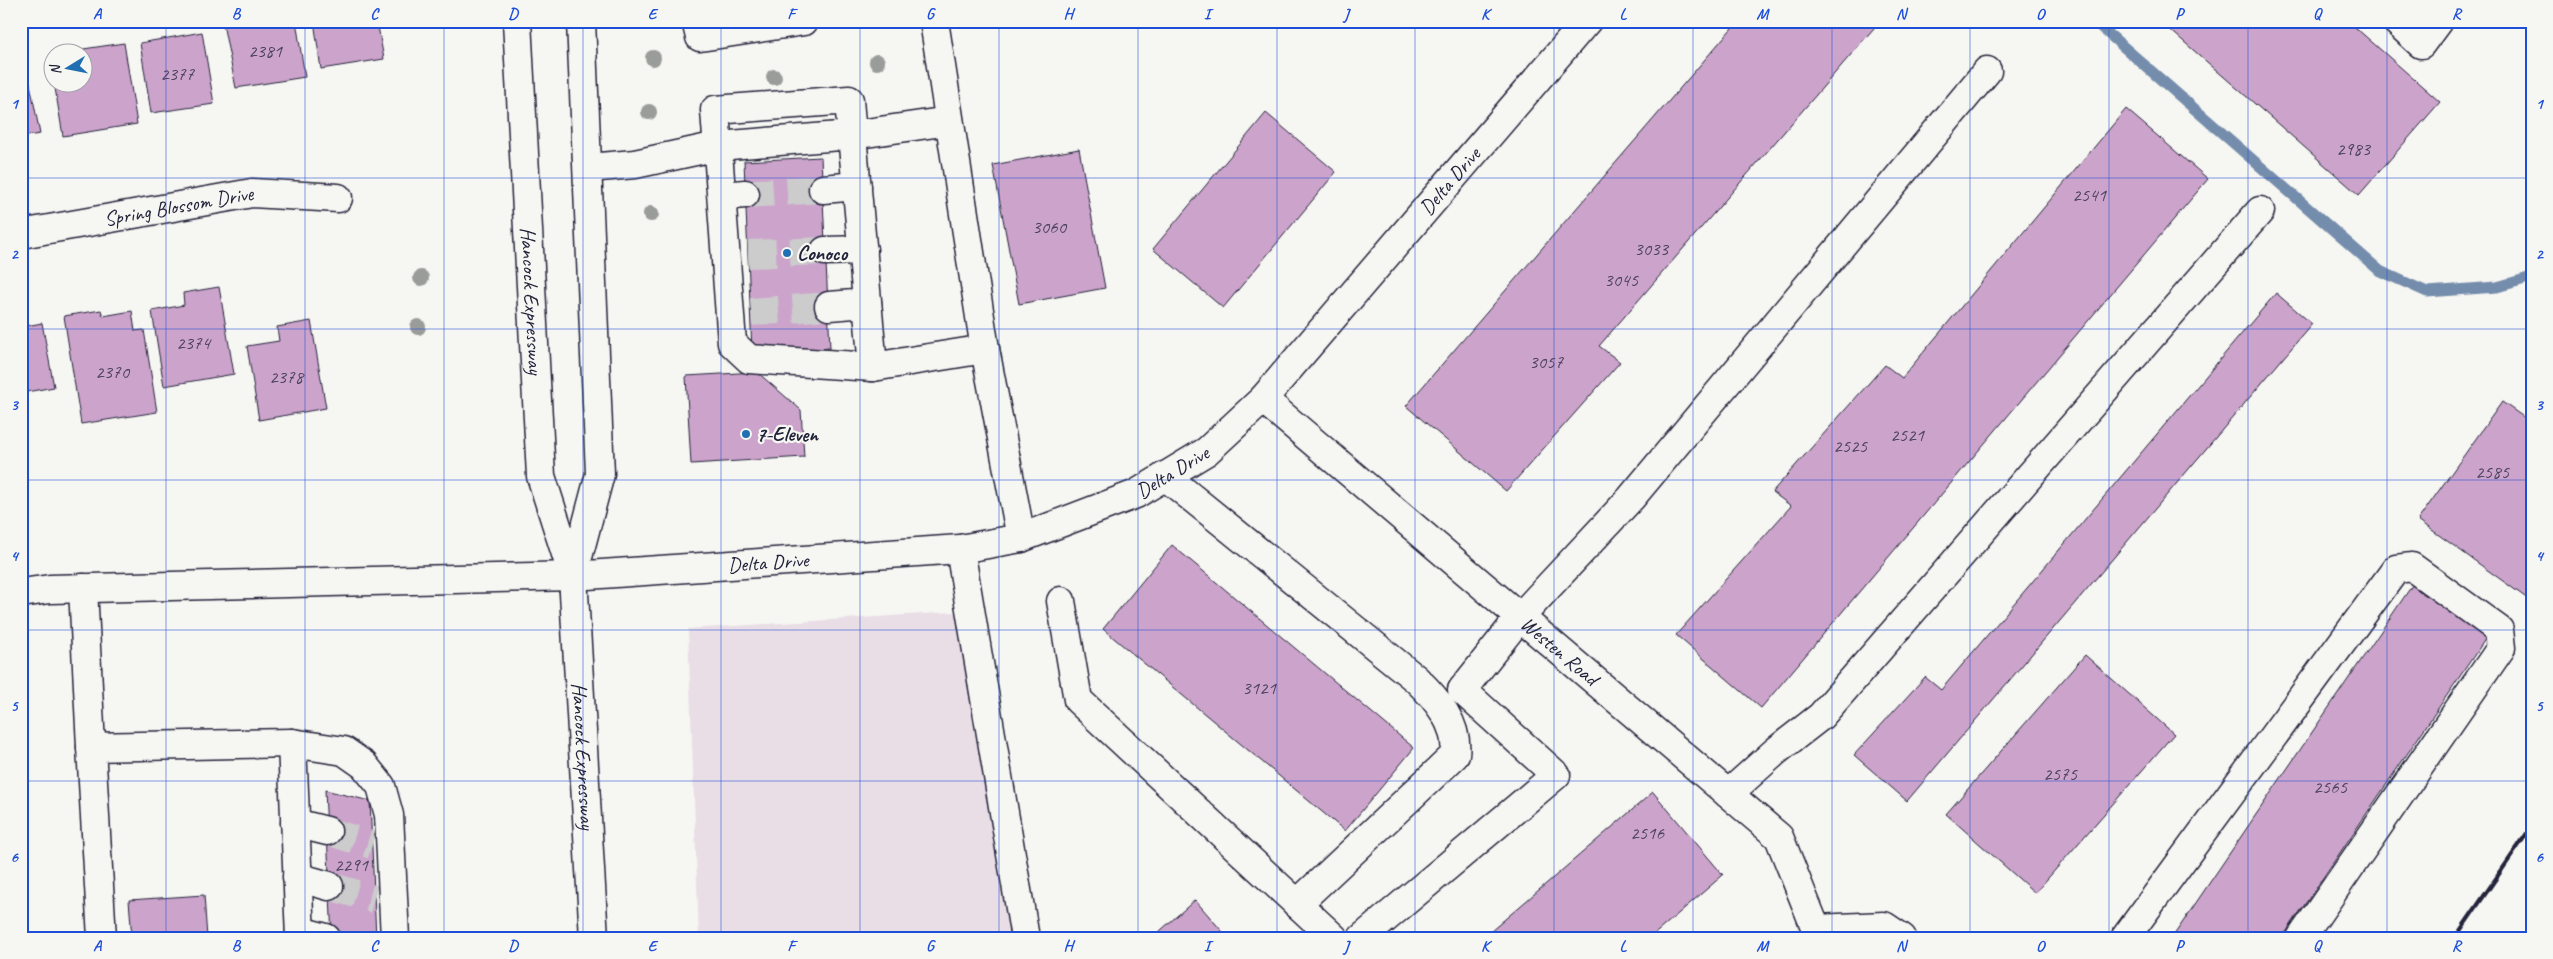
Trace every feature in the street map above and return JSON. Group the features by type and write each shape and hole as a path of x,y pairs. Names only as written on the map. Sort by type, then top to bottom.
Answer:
{"main road":[{"name":"Hancock Expressway","path":"517,21 541,476 573,576 594,938"},
{"name":"Hancock Expressway","path":"573,576 600,474 581,21"},
{"path":"696,21 700,38 721,28 795,22"},
{"path":"934,21 985,348 1021,538"},
{"name":"Delta Drive","path":"21,594 50,589 573,576 960,549 1021,538 1136,494 1207,451 1263,399 1587,21"},
{"path":"2396,21 2421,44 2438,21"},
{"path":"1362,938 1556,775 1462,690 1520,616 1632,498 1987,71"},
{"path":"873,367 849,100 715,110 718,146 733,195 740,312 732,343 749,359 873,367 985,348"},
{"path":"588,168 635,164 718,146 852,135 949,121"},
{"path":"823,189 857,186"},
{"name":"Spring Blossom Drive","path":"21,234 252,193 338,198"},
{"path":"1728,794 1776,751 1821,716 2260,211"},
{"path":"825,251 863,250"},
{"path":"829,306 867,303"},
{"name":"Westen Road","path":"1263,399 1780,837 1816,929 1884,926 1902,938"},
{"path":"1164,476 1416,679 1435,697 1457,740 1455,755 1298,904"},
{"path":"960,549 1025,938"},
{"path":"2125,938 2396,568 2412,567 2499,630 2501,648 2301,938"},
{"path":"83,588 102,938"},
{"path":"1061,601 1078,700 1334,938"},
{"path":"91,747 292,743 344,752 364,765 381,786 389,814 381,848 384,901 395,938"},
{"path":"292,743 300,934 326,938"},
{"path":"295,823 327,831"},
{"path":"297,877 329,886"}],"shaded area":[{"path":"970,611 1027,938 699,938 688,629"}],"building":[{"path":"238,21 296,21 305,77 236,88 223,24"},
{"path":"314,21 377,21 384,59 321,69"},
{"path":"1738,21 1880,21 1599,346 1620,362 1506,491 1406,406"},
{"path":"2172,21 2348,21 2440,102 2359,195 2167,27"},
{"path":"202,32 214,104 151,113 140,43"},
{"path":"124,43 137,124 63,136 56,92 92,92 92,48"},
{"path":"28,74 40,134 21,137 21,76"},
{"path":"2126,109 2208,179 1761,708 1676,635 1791,506 1772,492 1885,365 1902,378"},
{"path":"1266,113 1336,172 1223,308 1153,249"},
{"path":"1079,149 1105,288 1019,304 993,165"},
{"name":"Conoco","path":"821,157 830,348 752,352 744,161"},
{"path":"219,287 234,374 164,386 152,311 184,305 183,293"},
{"path":"2276,293 2312,324 1907,801 1854,755 1925,677 1941,690"},
{"path":"101,310 103,316 132,311 135,331 144,330 157,412 81,424 64,316"},
{"path":"311,321 326,408 259,420 247,346 279,341 277,327"},
{"path":"42,323 54,387 21,393 21,327"},
{"name":"7-Eleven","path":"757,372 801,410 804,457 691,464 686,376"},
{"path":"2502,402 2532,423 2532,602 2418,520"},
{"path":"1172,545 1414,748 1345,831 1103,629"},
{"path":"2413,584 2488,635 2282,938 2172,938"},
{"path":"2085,655 2174,734 2035,893 1946,814"},
{"path":"325,790 370,801 376,938 332,938"},
{"path":"1653,792 1723,875 1650,938 1483,938"},
{"path":"204,895 207,938 132,938 129,900"},
{"path":"1195,900 1228,938 1152,938"}],"waterway":[{"path":"2094,21 2380,271 2427,292 2497,287 2532,277"}],"tunnel":[{"path":"745,194 823,189"},
{"path":"748,254 825,251"},
{"path":"751,312 829,306"},
{"path":"327,831 372,845"},
{"path":"329,886 374,899"}],"railway":[{"path":"2455,938 2532,826"}],"place":[{"name":"Conoco","path":"787,253"},
{"name":"7-Eleven","path":"746,434"}]}
